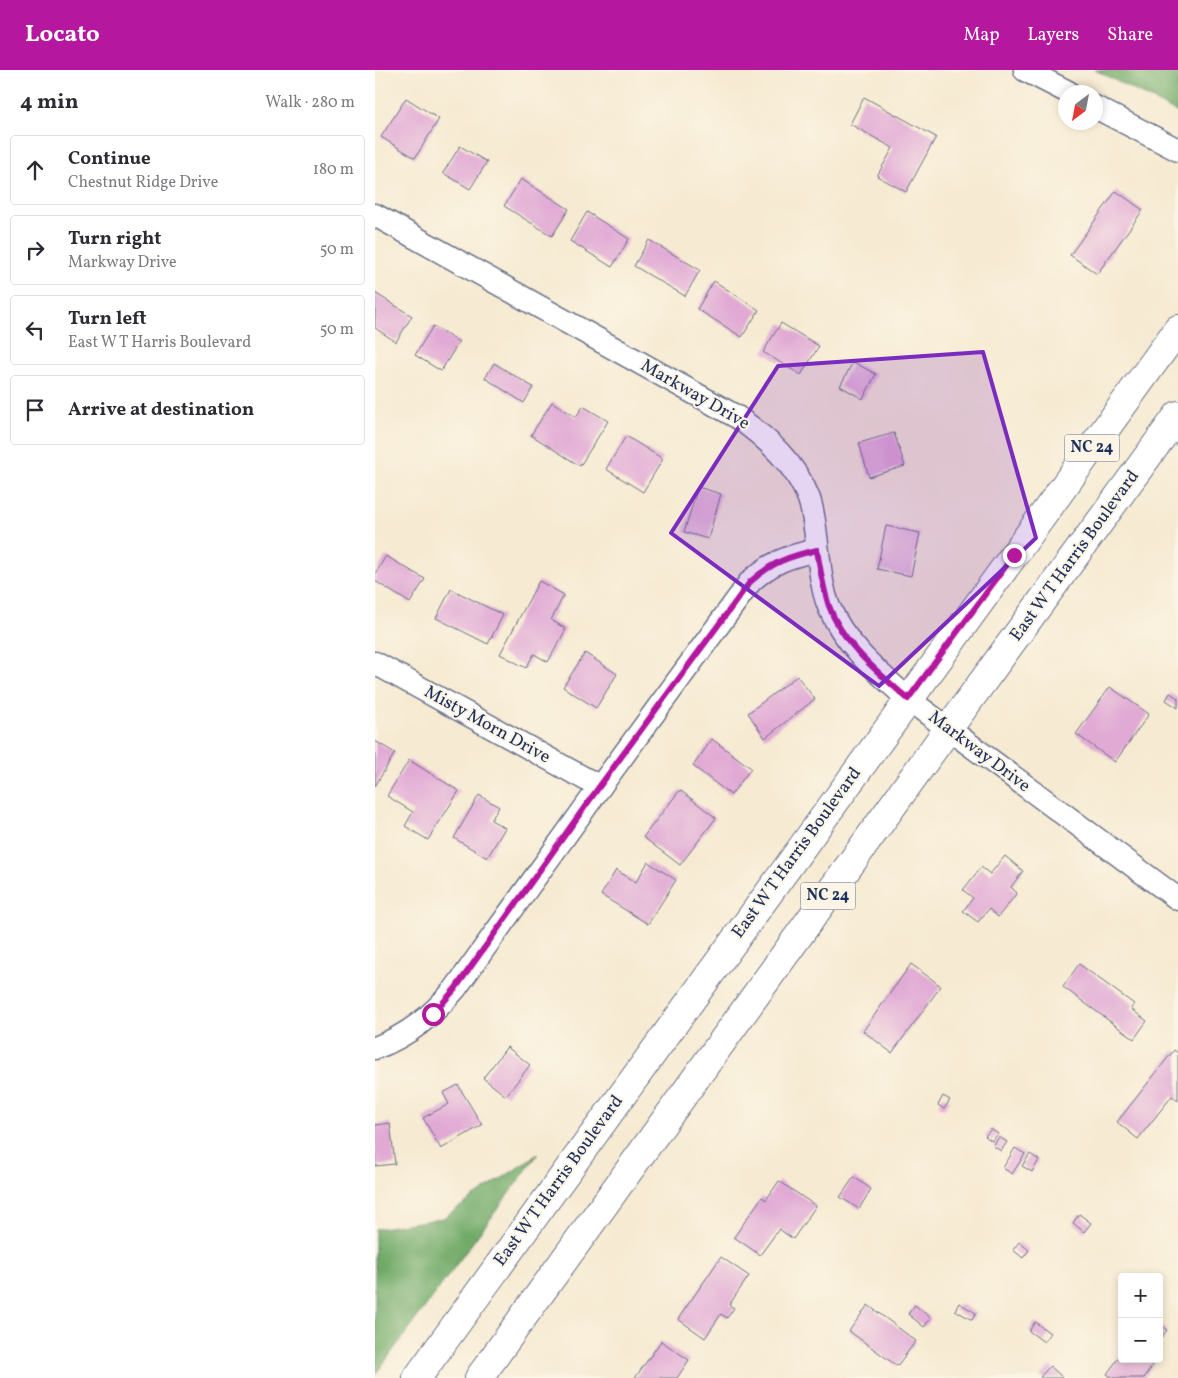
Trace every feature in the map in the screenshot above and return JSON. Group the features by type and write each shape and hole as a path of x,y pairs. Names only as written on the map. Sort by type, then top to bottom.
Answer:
{"main road":[{"name":"East W T Harris Boulevard","path":"417,1378 1178,329"},
{"name":"East W T Harris Boulevard","path":"479,1378 948,729 1178,415"}],"street":[{"path":"1025,70 1058,87"},
{"path":"1103,111 1178,150"},
{"name":"Markway Drive","path":"375,215 737,417 752,428 779,452 798,476 809,500 821,578 830,608 845,635 881,674 908,699 1178,899"},
{"path":"375,1048 392,1042 406,1034 433,1014 455,989 599,787 750,582 760,573 781,560 817,550"},
{"name":"Misty Morn Drive","path":"375,663 599,787"}],"highlighted area":[{"path":"983,352 1036,538 879,686 671,533 778,366"}],"green space":[{"path":"1095,70 1178,70 1178,113"},
{"path":"538,1154 375,1375 375,1229 443,1218"}],"building":[{"path":"864,97 936,137 906,192 877,176 893,148 850,124"},
{"path":"406,98 439,119 415,158 381,137"},
{"path":"460,146 487,162 470,189 443,173"},
{"path":"521,179 569,209 552,236 504,206"},
{"path":"1116,191 1143,210 1097,274 1070,255"},
{"path":"587,212 629,239 612,267 570,241"},
{"path":"649,240 700,270 685,296 634,266"},
{"path":"714,281 759,310 742,337 697,309"},
{"path":"375,293 412,316 396,342 375,328"},
{"path":"781,323 819,346 801,375 763,352"},
{"path":"433,326 459,342 441,371 415,355"},
{"path":"853,362 876,374 863,399 840,386"},
{"path":"494,363 533,387 524,403 485,378"},
{"path":"552,402 576,417 583,406 608,421 580,466 531,435"},
{"path":"894,433 905,466 869,477 859,443"},
{"path":"626,436 663,459 643,492 606,469"},
{"path":"698,487 721,494 708,539 684,532"},
{"path":"886,526 920,533 911,576 877,569"},
{"path":"386,556 425,579 410,603 375,581 375,574"},
{"path":"539,581 564,595 551,620 566,629 548,662 534,654 526,668 500,654"},
{"path":"451,589 503,615 488,644 436,618"},
{"path":"585,653 617,674 596,708 563,687"},
{"path":"797,676 815,699 765,738 748,713"},
{"path":"1110,687 1149,714 1115,762 1076,734"},
{"path":"1170,693 1178,698 1178,708 1166,700"},
{"path":"712,739 751,768 731,795 693,766"},
{"path":"375,741 395,753 375,786"},
{"path":"409,760 459,791 428,840 405,826 413,812 387,796"},
{"path":"680,790 716,818 680,865 643,837"},
{"path":"479,795 499,807 491,820 505,828 487,858 454,838"},
{"path":"1005,856 1023,871 1011,887 1017,893 998,917 989,909 978,922 963,911 973,898 963,890 981,867 990,874"},
{"path":"648,862 676,880 648,924 601,895 616,870 636,882"},
{"path":"911,964 941,986 892,1053 863,1031"},
{"path":"1079,964 1134,1004 1131,1009 1147,1021 1134,1039 1063,987"},
{"path":"507,1047 530,1065 506,1096 483,1078"},
{"path":"1174,1050 1178,1053 1178,1101 1172,1096 1138,1139 1117,1122"},
{"path":"458,1085 482,1125 441,1149 423,1118 449,1104 443,1093"},
{"path":"943,1096 950,1100 944,1109 938,1105"},
{"path":"390,1123 395,1164 375,1166 375,1125"},
{"path":"991,1129 998,1134 992,1141 985,1136"},
{"path":"999,1137 1007,1142 1001,1151 993,1146"},
{"path":"1015,1148 1025,1154 1012,1174 1003,1168"},
{"path":"1030,1154 1039,1160 1032,1172 1022,1166"},
{"path":"854,1177 871,1189 859,1209 840,1197"},
{"path":"779,1181 816,1206 793,1239 779,1229 760,1255 734,1237 762,1197 766,1200"},
{"path":"1079,1214 1091,1223 1084,1232 1073,1223"},
{"path":"1019,1242 1029,1250 1023,1258 1013,1250"},
{"path":"721,1257 749,1276 729,1305 734,1308 727,1318 721,1314 705,1338 678,1319"},
{"path":"959,1303 976,1313 972,1320 955,1310"},
{"path":"868,1305 916,1341 897,1366 849,1331"},
{"path":"915,1305 931,1318 924,1327 908,1314"},
{"path":"1035,1322 1050,1333 1044,1342 1029,1331"},
{"path":"1163,1327 1167,1330 1163,1336"},
{"path":"661,1341 689,1360 677,1378 635,1378"},
{"path":"1118,1359 1118,1363 1154,1363 1144,1378 1113,1378 1107,1374"},
{"path":"1050,1366 1063,1378 1040,1377"}],"route":[{"path":"433,1014 455,989 599,787 750,582 760,573 781,560 817,550 821,578 830,608 845,635 854,647 908,699 1014,555"}]}
